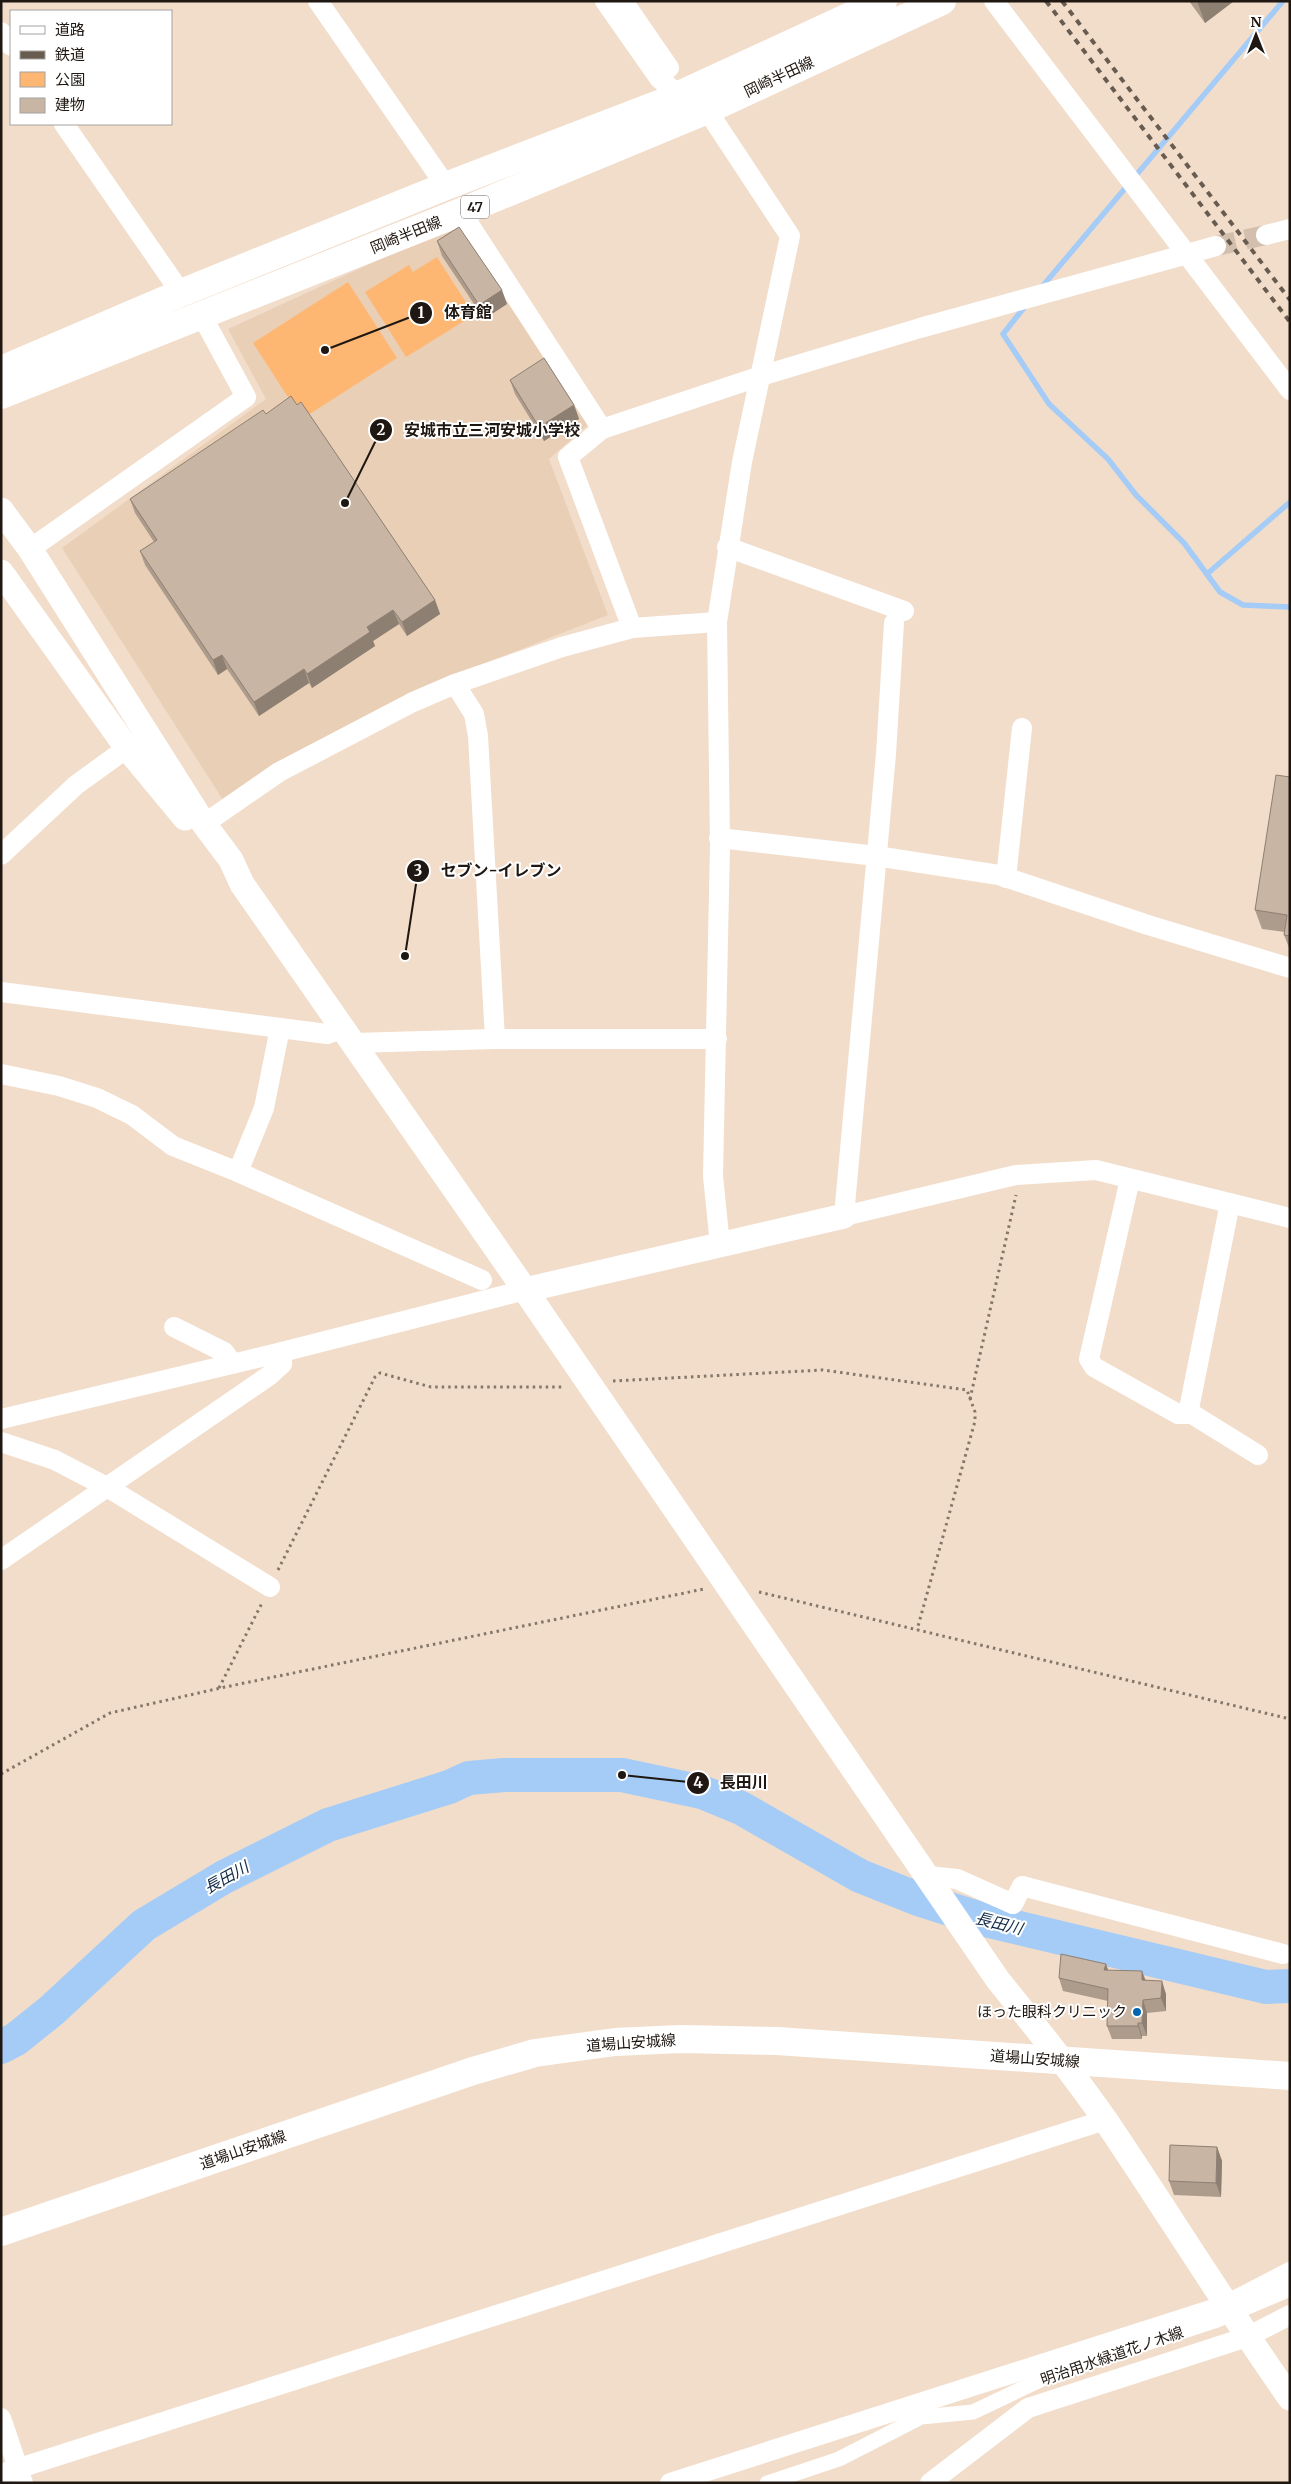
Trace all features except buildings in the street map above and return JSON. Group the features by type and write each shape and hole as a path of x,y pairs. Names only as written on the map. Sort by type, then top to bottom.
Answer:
{"main road":[{"name":"岡崎半田線","path":"1,370 181,293 678,95 883,1"},
{"name":"岡崎半田線","path":"1,395 461,212 707,110 942,1"},
{"name":"道場山安城線","path":"1,2232 473,2071 535,2053 615,2042 691,2039 777,2041 1290,2076"}],"street":[{"path":"318,1 446,186"},
{"path":"605,1 659,78 678,95"},
{"path":"623,1 672,73 678,95"},
{"path":"994,1 1290,390"},
{"path":"1,32 10,45"},
{"path":"707,110 790,236 742,462 737,503 727,546 717,622 720,838 713,1166 720,1245"},
{"path":"65,125 181,293"},
{"path":"461,212 602,429"},
{"path":"1266,235 1290,229"},
{"path":"632,628 568,458 602,429 761,376 920,328 1216,246"},
{"path":"30,549 246,397 202,316"},
{"path":"1,510 30,549 204,824 231,860 242,884 525,1290 998,1980 1063,2061 1105,2120 1247,2337 1290,2398"},
{"path":"727,546 899,617 844,1216"},
{"path":"1,572 127,748 224,869 242,884"},
{"path":"204,824 278,772 413,702 455,684 562,647 632,628 717,622"},
{"path":"455,684 474,714 478,736 495,1039"},
{"path":"1006,878 1022,728"},
{"path":"1,855 76,784 127,748"},
{"path":"720,838 876,856 1006,878 1148,925 1290,968"},
{"path":"1,992 348,1036 495,1039 717,1039"},
{"path":"238,1172 264,1108 280,1028"},
{"path":"1,1074 59,1086 98,1098 132,1115 173,1146 238,1172 482,1280"},
{"path":"1,1419 282,1352 525,1290 1020,1175 1096,1170 1290,1218"},
{"path":"1130,1179 1089,1359 1094,1367 1178,1414 1192,1414 1258,1455"},
{"path":"1188,1414 1230,1203"},
{"path":"174,1327 224,1352 232,1364"},
{"path":"1,1560 270,1375 282,1364 282,1352"},
{"path":"1,1442 56,1460 107,1487 270,1587"},
{"path":"928,1876 957,1879 1013,1904 1022,1886 1282,1954"},
{"path":"1,2418 14,2475 1105,2120"},
{"path":"670,2483 1229,2309 1290,2272"},
{"name":"明治用水緑道花ノ木線","path":"767,2483 839,2459 921,2417 973,2412 1055,2372 1290,2289"},
{"path":"930,2483 1028,2408 1247,2337 1290,2315"}],"path":[{"path":"970,1400 1020,1175"},
{"path":"218,1688 375,1377 380,1373 431,1387 570,1387 603,1382 823,1370 967,1390 975,1412 975,1421 917,1630"},
{"path":"1,1774 110,1713 218,1688 726,1584 1290,1719"}],"shaded area":[{"path":"455,225 590,423 549,459 608,615 447,678 223,800 62,548 266,399 228,329"}],"green space":[{"path":"437,257 474,315 406,357 365,292 409,265 413,272"},
{"path":"348,282 397,358 302,419 253,343"}],"waterway":[{"path":"1041,288 1283,1"},
{"path":"1027,304 1003,334 1049,404 1108,459 1136,495 1184,543 1220,592 1243,605 1290,607"},
{"path":"1207,574 1290,502"},
{"name":"長田川","path":"1,2047 16,2039 51,2011 144,1925 224,1877 328,1825 449,1787 469,1778 504,1775 622,1775 702,1792 741,1808 860,1876 918,1899 981,1919 1266,1987 1290,1986"}],"tunnel":[{"path":"1216,246 1266,235"}],"railway":[{"path":"1046,1 1290,322"},
{"path":"1062,1 1290,300"}],"place":[{"name":"体育館","path":"325,350"},
{"name":"安城市立三河安城小学校","path":"345,503"},
{"name":"セブン-イレブン","path":"405,956"},
{"name":"長田川","path":"622,1775"},
{"name":"ほった眼科クリニック","path":"1137,2012"}]}
